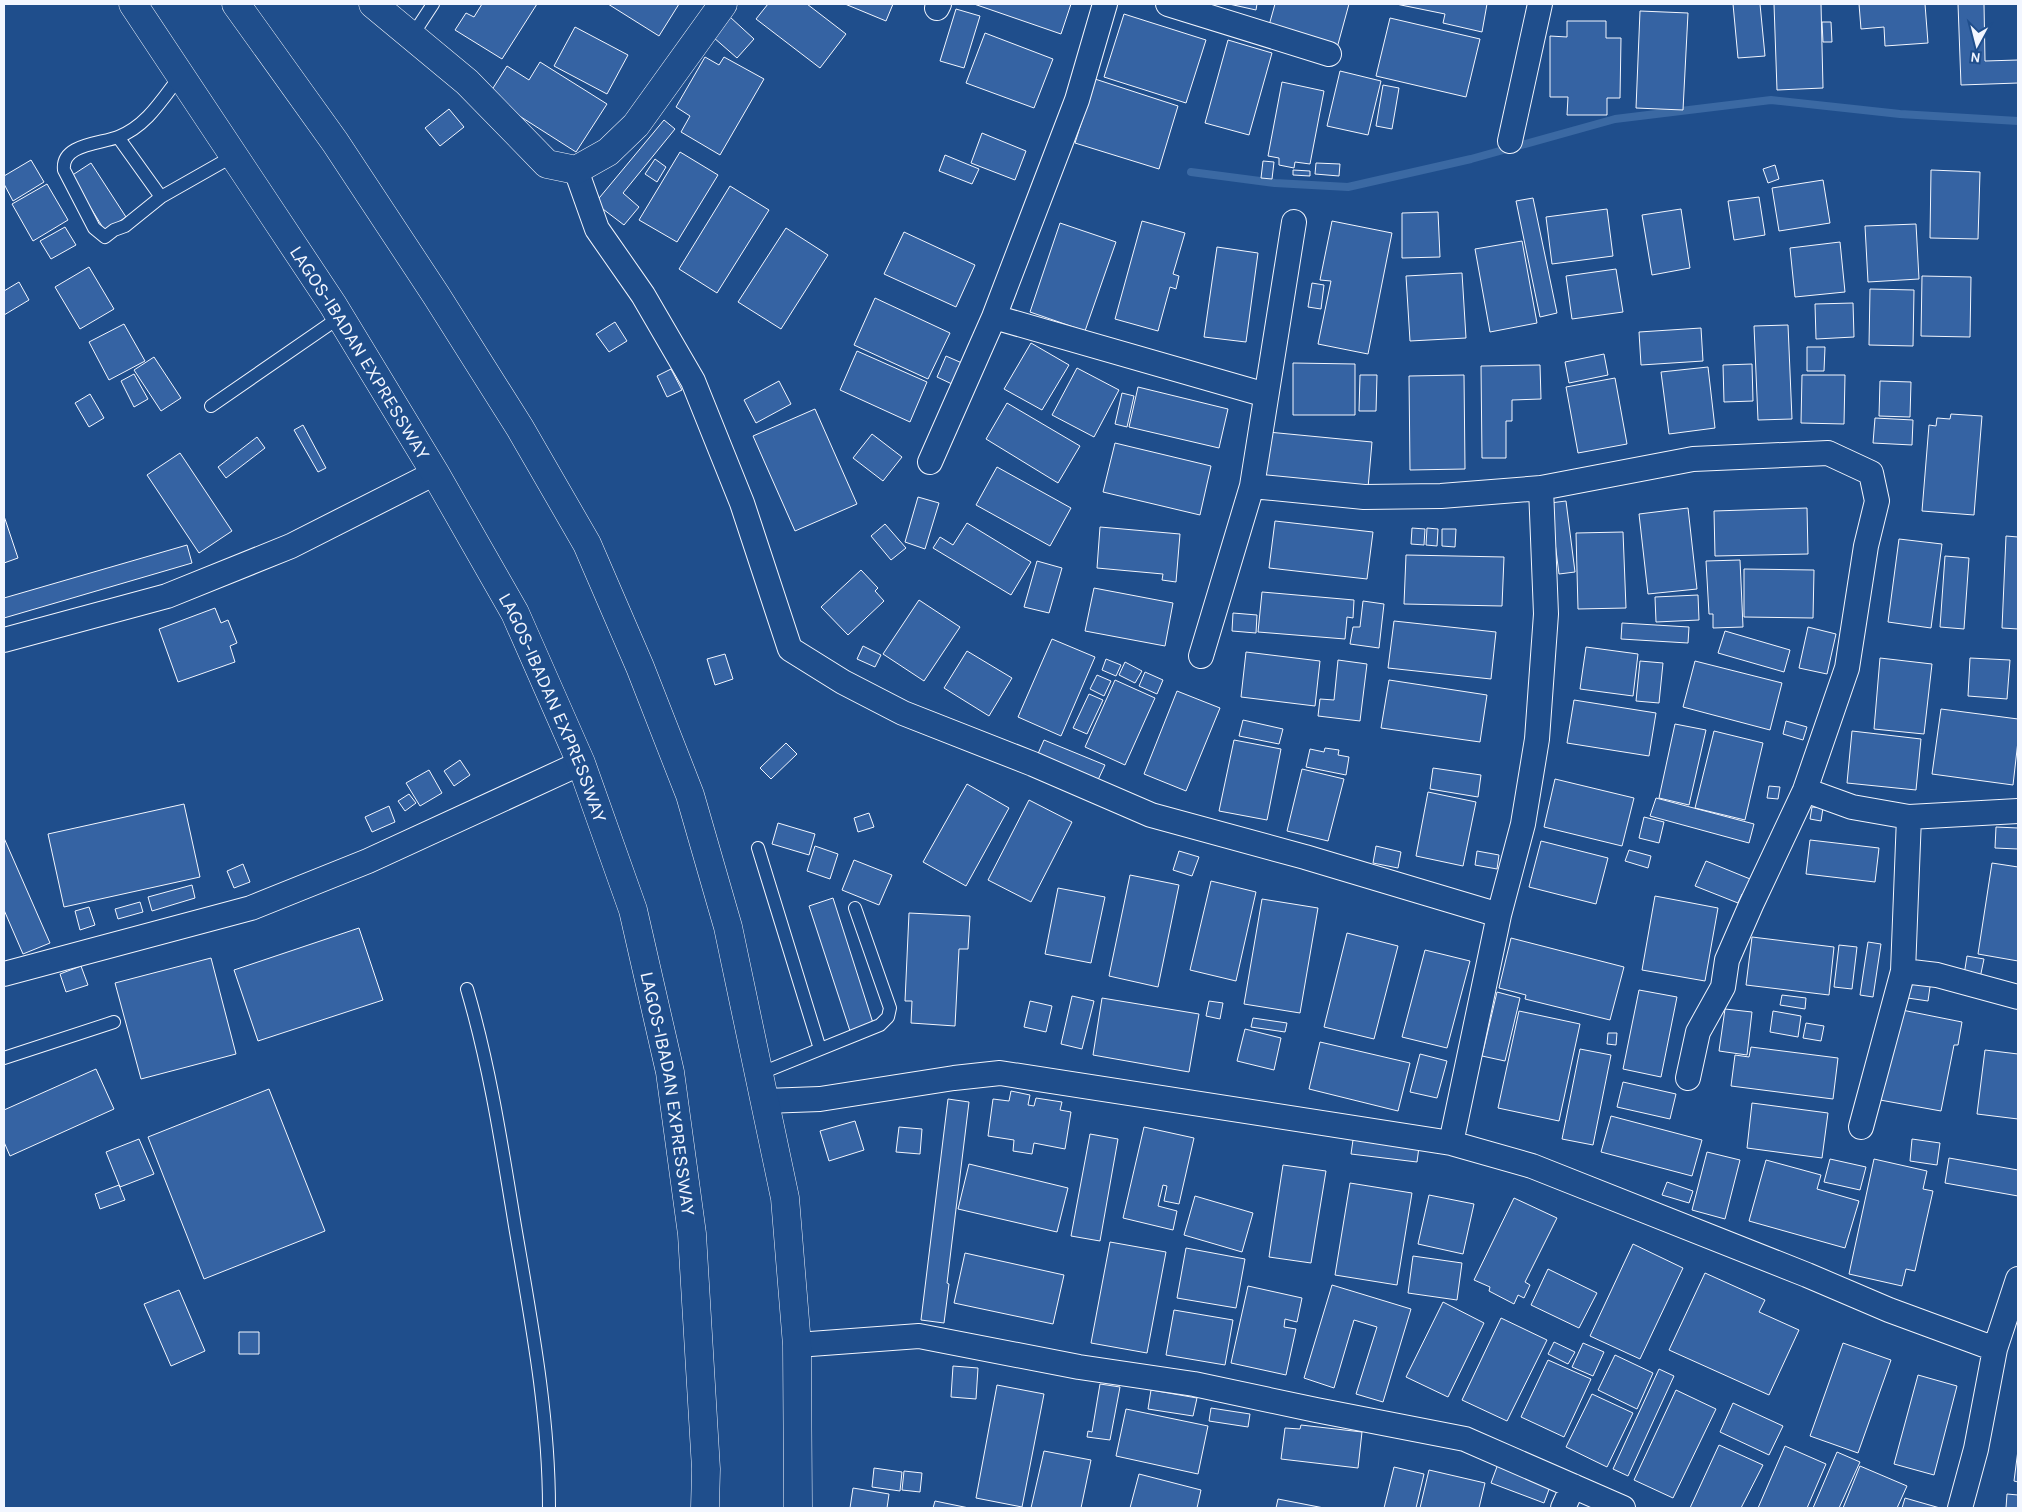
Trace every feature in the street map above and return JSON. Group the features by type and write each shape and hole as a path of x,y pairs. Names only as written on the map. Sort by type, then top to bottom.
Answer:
{"main road":[{"name":"LAGOS-IBADAN EXPRESSWAY","path":"133,4 235,155 340,317 435,473 514,613 581,763 633,910 670,1072 692,1234 706,1469 704,1508"},
{"path":"236,4 335,142 436,295 520,428 587,544 640,667 690,795 728,926 785,1198 797,1345 798,1508"},
{"path":"373,4 467,82 547,164 576,170 608,152 636,125 723,4"}],"street":[{"path":"930,462 994,318 1077,100 1106,4"},
{"path":"1168,4 1329,54"},
{"path":"1510,141 1540,4"},
{"path":"576,170 597,229 643,295 692,381 742,503 790,648 843,682 903,713 1033,764 1151,815 1304,857 1499,915"},
{"path":"1201,656 1252,486 1294,222"},
{"path":"994,318 1266,395"},
{"path":"1252,486 1364,498 1441,496 1542,488 1693,459 1828,453 1871,473 1877,501 1866,546 1847,668 1805,790 1727,960 1723,987 1698,1032 1688,1078"},
{"path":"4,640 167,596 291,546 435,473"},
{"path":"1451,1143 1499,915 1523,824 1537,739 1546,614 1542,488"},
{"path":"4,974 251,908 368,861 581,763"},
{"path":"1805,790 1852,807 1909,817 2018,811"},
{"path":"1861,1127 1903,971 1909,817"},
{"path":"1903,971 1937,975 2018,997"},
{"path":"765,1101 820,1099 954,1078 1000,1073 1451,1143 1532,1166 1807,1275 1889,1310 1995,1348"},
{"path":"1960,1508 1976,1449 1995,1348 2018,1279"},
{"path":"797,1345 919,1336 1079,1366 1194,1384 1466,1439 1623,1508"},
{"path":"1563,1508 1573,1486"}],"lane":[{"path":"412,36 433,4"},
{"path":"181,75 149,116 137,127 118,137 71,152 65,157 63,163 64,170 94,228 105,237 114,230 125,226 161,197 235,155"},
{"path":"118,137 161,197"},
{"path":"211,406 340,317"},
{"path":"758,848 820,1050"},
{"path":"759,1074 880,1025 888,1017 890,1008 855,908"},
{"path":"467,989 491,1085 536,1349 549,1462 549,1508"},
{"path":"4,1058 114,1022"}],"building":[{"path":"482,4 537,4 502,59 455,30 466,13 474,17"},
{"path":"608,4 679,4 659,36"},
{"path":"768,4 807,4 846,34 820,68 756,19"},
{"path":"845,4 893,4 886,21"},
{"path":"974,4 1071,4 1061,34"},
{"path":"1229,4 1257,4 1256,10"},
{"path":"1275,4 1349,4 1337,48 1268,29"},
{"path":"1396,4 1487,4 1482,32 1443,23 1445,14"},
{"path":"1733,4 1760,4 1765,56 1738,58"},
{"path":"1774,4 1821,4 1823,88 1777,90"},
{"path":"1859,4 1925,4 1928,43 1885,46 1884,27 1861,29"},
{"path":"1958,4 1984,4 1985,61 2018,60 2018,83 1961,85"},
{"path":"956,9 980,16 964,68 940,61"},
{"path":"1640,11 1688,13 1683,110 1636,108"},
{"path":"1124,14 1206,40 1186,103 1104,77"},
{"path":"730,17 754,39 737,58 713,37"},
{"path":"1390,18 1480,39 1466,97 1376,76"},
{"path":"1567,21 1606,21 1606,38 1621,38 1620,98 1607,98 1607,115 1567,115 1568,97 1550,97 1550,36 1567,37"},
{"path":"1822,22 1831,22 1832,42 1823,42"},
{"path":"575,27 628,55 607,94 554,66"},
{"path":"985,33 1053,59 1034,108 966,83"},
{"path":"1228,40 1272,53 1249,135 1205,123"},
{"path":"705,57 719,65 724,57 764,79 720,155 681,132 690,116 676,107"},
{"path":"540,62 607,104 576,152 488,96 507,66 529,80"},
{"path":"1340,71 1381,81 1368,135 1327,126"},
{"path":"1095,79 1178,106 1159,169 1075,143"},
{"path":"1282,82 1324,91 1310,164 1295,162 1294,168 1279,165 1279,158 1268,156"},
{"path":"1383,85 1399,88 1392,129 1376,126"},
{"path":"449,109 464,127 440,146 425,128"},
{"path":"664,120 675,129 623,193 639,207 624,225 595,203"},
{"path":"982,133 1026,151 1015,180 971,163"},
{"path":"680,152 718,175 677,242 639,220"},
{"path":"945,155 979,169 972,184 939,171"},
{"path":"655,159 666,167 657,182 645,174"},
{"path":"31,160 44,182 13,201 4,184 4,176"},
{"path":"1263,161 1274,162 1272,179 1261,178"},
{"path":"91,163 126,217 105,231 71,176"},
{"path":"1316,163 1340,164 1339,176 1315,174"},
{"path":"1775,165 1779,179 1768,183 1763,169"},
{"path":"1293,170 1310,171 1310,176 1293,175"},
{"path":"1931,170 1980,172 1978,239 1930,238"},
{"path":"1823,180 1830,223 1779,231 1772,188"},
{"path":"47,184 68,220 33,241 12,204"},
{"path":"730,186 769,210 717,293 679,269"},
{"path":"1759,197 1765,235 1734,240 1728,201"},
{"path":"1533,198 1557,313 1540,317 1516,201"},
{"path":"1607,209 1613,256 1552,264 1546,217"},
{"path":"1681,209 1690,268 1652,275 1642,215"},
{"path":"1438,212 1440,257 1402,258 1402,213"},
{"path":"1142,221 1185,233 1173,274 1179,276 1176,289 1170,287 1158,331 1115,319"},
{"path":"1332,221 1392,233 1368,354 1318,344 1331,281 1320,280"},
{"path":"1060,223 1116,242 1085,331 1030,312"},
{"path":"1916,224 1919,279 1868,282 1865,226"},
{"path":"65,227 76,245 51,259 40,241"},
{"path":"786,228 828,255 781,329 738,302"},
{"path":"904,232 975,265 956,307 884,274"},
{"path":"1522,241 1537,323 1490,332 1475,249"},
{"path":"1840,242 1845,292 1795,297 1790,248"},
{"path":"1217,247 1258,253 1246,342 1204,337"},
{"path":"89,267 114,309 80,329 55,287"},
{"path":"1616,269 1623,312 1572,319 1566,276"},
{"path":"1462,273 1466,338 1410,341 1406,276"},
{"path":"1922,276 1971,277 1970,337 1921,336"},
{"path":"19,282 29,300 4,315 4,291"},
{"path":"1312,283 1324,285 1321,309 1308,307"},
{"path":"1870,289 1914,290 1913,346 1869,345"},
{"path":"875,298 950,333 928,379 854,345"},
{"path":"1853,303 1854,337 1816,339 1815,304"},
{"path":"615,322 627,341 609,352 596,334"},
{"path":"124,324 145,361 109,380 89,342"},
{"path":"1788,325 1792,419 1758,420 1754,326"},
{"path":"1701,328 1703,361 1641,365 1639,332"},
{"path":"1031,343 1069,365 1042,410 1004,389"},
{"path":"1807,347 1825,347 1824,371 1807,371"},
{"path":"857,351 927,382 910,422 840,390"},
{"path":"1604,354 1608,375 1569,383 1565,362"},
{"path":"946,356 962,363 952,384 937,377"},
{"path":"154,357 181,398 161,411 134,370"},
{"path":"1293,363 1355,364 1355,415 1293,415"},
{"path":"1752,364 1753,401 1724,402 1723,365"},
{"path":"1540,365 1541,399 1512,400 1512,421 1506,421 1506,458 1482,458 1481,366"},
{"path":"1708,367 1715,428 1669,434 1661,372"},
{"path":"1077,368 1119,390 1094,437 1052,415"},
{"path":"671,369 682,390 667,397 657,376"},
{"path":"134,374 148,399 134,407 121,381"},
{"path":"1360,375 1377,375 1376,411 1359,411"},
{"path":"1464,375 1465,469 1410,470 1409,376"},
{"path":"1802,375 1845,375 1844,424 1801,423"},
{"path":"1615,378 1627,444 1578,453 1566,387"},
{"path":"779,381 791,404 756,423 744,400"},
{"path":"1880,381 1911,382 1910,417 1879,416"},
{"path":"1138,387 1228,409 1219,448 1129,427"},
{"path":"1122,393 1134,396 1127,427 1115,424"},
{"path":"90,394 104,418 89,427 75,403"},
{"path":"1007,403 1080,446 1058,483 986,439"},
{"path":"815,409 857,504 795,531 753,436"},
{"path":"1951,414 1982,416 1974,515 1922,511 1929,425 1936,426 1937,418 1950,419"},
{"path":"1875,418 1913,420 1912,445 1873,443"},
{"path":"303,425 326,468 318,472 294,430"},
{"path":"1268,432 1372,442 1368,488 1264,479"},
{"path":"872,434 902,457 883,481 853,458"},
{"path":"257,437 265,448 226,478 218,467"},
{"path":"1115,443 1211,466 1200,515 1103,492"},
{"path":"180,453 232,531 199,553 147,475"},
{"path":"997,467 1071,508 1050,546 976,505"},
{"path":"918,497 939,503 925,549 905,542"},
{"path":"1566,501 1575,572 1559,574 1550,503"},
{"path":"1688,508 1697,589 1648,594 1639,514"},
{"path":"1807,508 1808,554 1715,556 1714,511"},
{"path":"4,516 18,558 4,563"},
{"path":"1275,521 1373,532 1367,579 1269,568"},
{"path":"967,523 1031,562 1011,595 933,548 940,537 953,545"},
{"path":"885,524 906,548 891,560 871,536"},
{"path":"1100,527 1180,534 1176,582 1162,580 1163,574 1097,568"},
{"path":"1412,528 1425,529 1424,545 1411,544"},
{"path":"1427,528 1438,529 1437,546 1426,545"},
{"path":"1442,529 1456,529 1455,547 1442,546"},
{"path":"1623,532 1626,608 1578,609 1576,533"},
{"path":"2006,536 2018,537 2018,629 2002,628"},
{"path":"1899,539 1942,544 1931,628 1888,622"},
{"path":"187,545 192,563 4,618 4,598"},
{"path":"1406,555 1504,557 1502,606 1404,604"},
{"path":"1945,556 1969,558 1964,629 1940,627"},
{"path":"1740,560 1743,627 1713,628 1713,614 1709,614 1706,561"},
{"path":"1037,561 1062,568 1049,613 1024,607"},
{"path":"1744,569 1814,570 1813,618 1744,617"},
{"path":"861,570 878,588 875,591 884,601 848,635 821,607"},
{"path":"1094,588 1173,603 1165,646 1085,631"},
{"path":"1262,592 1354,600 1353,618 1347,617 1345,639 1258,632"},
{"path":"1698,595 1699,620 1656,622 1655,597"},
{"path":"919,600 960,627 924,681 883,654"},
{"path":"1363,601 1384,604 1379,648 1350,644 1353,627 1360,627"},
{"path":"215,608 221,623 228,620 237,643 230,646 235,662 178,682 159,629"},
{"path":"1233,613 1257,615 1256,633 1232,631"},
{"path":"1394,621 1496,632 1491,679 1388,668"},
{"path":"1622,623 1689,627 1688,643 1621,639"},
{"path":"1808,627 1836,634 1827,674 1799,668"},
{"path":"1725,631 1790,650 1784,672 1718,653"},
{"path":"1052,639 1095,657 1061,736 1018,717"},
{"path":"863,646 881,655 875,667 857,659"},
{"path":"1586,647 1638,654 1633,696 1580,689"},
{"path":"967,651 1012,678 989,716 944,688"},
{"path":"1246,652 1320,661 1315,706 1241,697"},
{"path":"725,654 733,679 715,685 707,659"},
{"path":"1880,658 1932,664 1924,734 1874,729"},
{"path":"1970,658 2010,660 2007,699 1968,696"},
{"path":"1106,659 1121,665 1116,676 1102,670"},
{"path":"1338,660 1367,664 1360,721 1318,716 1320,699 1334,700"},
{"path":"1640,661 1663,663 1659,703 1636,701"},
{"path":"1695,661 1782,683 1770,730 1683,707"},
{"path":"1125,662 1142,671 1135,683 1119,675"},
{"path":"1145,672 1163,680 1157,694 1139,686"},
{"path":"1097,675 1111,681 1104,696 1090,689"},
{"path":"1115,680 1155,698 1125,765 1085,747"},
{"path":"1389,680 1487,695 1480,742 1381,728"},
{"path":"1177,691 1220,708 1186,791 1144,774"},
{"path":"1089,694 1103,700 1087,734 1073,728"},
{"path":"1574,700 1656,713 1649,756 1567,743"},
{"path":"1941,709 2018,719 2018,741 2013,785 1932,774"},
{"path":"1243,720 1283,729 1279,744 1239,736"},
{"path":"1786,721 1807,727 1803,740 1783,734"},
{"path":"1675,724 1706,730 1689,805 1659,798"},
{"path":"1714,731 1763,743 1745,820 1695,808"},
{"path":"1852,731 1921,739 1916,790 1847,783"},
{"path":"1044,740 1105,765 1097,782 1037,756"},
{"path":"1234,740 1281,749 1267,820 1219,811"},
{"path":"786,743 797,754 771,779 760,768"},
{"path":"1325,748 1339,750 1338,755 1349,757 1346,775 1306,767 1310,749 1324,752"},
{"path":"460,760 470,775 454,786 444,771"},
{"path":"1433,768 1481,775 1478,797 1430,789"},
{"path":"1302,769 1344,779 1328,841 1287,831"},
{"path":"429,770 442,793 420,806 406,783"},
{"path":"1555,779 1634,798 1622,846 1544,827"},
{"path":"967,784 1009,808 966,886 923,862"},
{"path":"1769,786 1780,787 1778,799 1767,798"},
{"path":"1428,792 1476,802 1463,866 1416,856"},
{"path":"409,794 416,803 405,811 398,801"},
{"path":"1656,798 1754,824 1749,843 1650,816"},
{"path":"1029,800 1072,822 1031,902 988,880"},
{"path":"184,804 200,877 64,907 48,834"},
{"path":"389,806 395,822 372,832 365,817"},
{"path":"1812,807 1823,808 1821,821 1810,819"},
{"path":"869,813 874,827 858,832 854,818"},
{"path":"1644,817 1664,822 1659,843 1639,838"},
{"path":"778,823 815,834 809,855 772,844"},
{"path":"1996,827 2018,828 2018,849 1995,848"},
{"path":"4,838 50,943 23,954 4,910"},
{"path":"1810,840 1879,848 1875,882 1806,874"},
{"path":"1541,841 1608,858 1596,904 1529,887"},
{"path":"815,846 838,854 830,879 807,871"},
{"path":"1376,846 1401,852 1398,868 1373,863"},
{"path":"1629,850 1651,856 1648,868 1625,861"},
{"path":"1179,851 1199,857 1192,876 1173,870"},
{"path":"1477,851 1499,855 1497,869 1475,865"},
{"path":"854,860 892,875 879,905 842,890"},
{"path":"1706,861 1755,881 1748,897 1742,894 1738,903 1695,886"},
{"path":"1992,863 2018,867 2018,961 1978,954"},
{"path":"243,864 250,882 234,888 227,871"},
{"path":"1130,875 1179,885 1158,987 1109,976"},
{"path":"1211,881 1256,892 1236,981 1190,970"},
{"path":"192,885 195,898 152,911 148,897"},
{"path":"1058,888 1105,897 1091,963 1045,954"},
{"path":"1655,896 1718,908 1705,981 1642,970"},
{"path":"833,898 873,1023 850,1031 809,906"},
{"path":"1262,899 1318,908 1300,1013 1244,1004"},
{"path":"140,902 143,912 118,919 115,909"},
{"path":"89,907 95,925 80,930 75,911"},
{"path":"909,913 970,916 968,949 959,949 955,1026 911,1023 912,1001 905,1001"},
{"path":"359,928 383,1000 258,1041 234,970"},
{"path":"1347,933 1398,946 1374,1039 1324,1027"},
{"path":"1752,937 1834,947 1829,995 1746,985"},
{"path":"1511,938 1624,967 1610,1020 1525,999 1526,995 1499,988"},
{"path":"1868,942 1881,944 1873,997 1860,995"},
{"path":"1839,945 1857,947 1852,989 1834,987"},
{"path":"1425,950 1470,961 1447,1048 1402,1037"},
{"path":"1967,956 1984,959 1980,978 1964,975"},
{"path":"211,958 236,1054 141,1079 115,983"},
{"path":"81,966 88,985 66,992 60,974"},
{"path":"1904,976 1931,980 1928,1001 1901,997"},
{"path":"1639,990 1677,997 1661,1077 1623,1069"},
{"path":"1497,992 1520,998 1505,1061 1482,1056"},
{"path":"1782,995 1806,998 1805,1009 1780,1005"},
{"path":"1072,996 1094,1001 1082,1049 1061,1044"},
{"path":"1102,998 1199,1014 1189,1072 1093,1055"},
{"path":"1030,1001 1052,1006 1046,1032 1024,1027"},
{"path":"1209,1001 1223,1003 1220,1019 1206,1016"},
{"path":"1725,1009 1752,1012 1747,1055 1719,1051"},
{"path":"1897,1009 1962,1022 1958,1045 1954,1045 1941,1111 1880,1100"},
{"path":"1519,1011 1580,1024 1559,1121 1498,1108"},
{"path":"1773,1011 1801,1016 1798,1037 1770,1032"},
{"path":"1253,1018 1287,1023 1285,1032 1251,1027"},
{"path":"1806,1023 1824,1026 1821,1041 1803,1038"},
{"path":"1245,1029 1281,1038 1274,1070 1237,1061"},
{"path":"1608,1033 1617,1033 1616,1045 1607,1044"},
{"path":"1320,1042 1410,1063 1398,1111 1309,1089"},
{"path":"1751,1047 1838,1058 1833,1099 1731,1086 1735,1055 1749,1057"},
{"path":"1580,1049 1611,1055 1593,1145 1562,1139"},
{"path":"1985,1050 2018,1054 2018,1119 1977,1114"},
{"path":"1420,1054 1447,1061 1437,1098 1410,1092"},
{"path":"96,1069 114,1109 10,1156 4,1142 4,1110"},
{"path":"1623,1082 1676,1094 1670,1119 1617,1107"},
{"path":"269,1089 325,1231 204,1279 148,1137"},
{"path":"1011,1091 1030,1095 1028,1105 1034,1106 1036,1098 1062,1102 1060,1110 1071,1112 1065,1149 1034,1143 1032,1154 1013,1151 1014,1140 988,1136 993,1099 1009,1101"},
{"path":"948,1099 969,1102 947,1283 949,1284 944,1323 921,1320"},
{"path":"1752,1103 1828,1113 1822,1158 1747,1148"},
{"path":"1611,1116 1702,1140 1692,1176 1601,1152"},
{"path":"855,1121 864,1150 829,1161 820,1131"},
{"path":"899,1127 922,1129 920,1154 896,1152"},
{"path":"1144,1127 1194,1138 1179,1204 1164,1201 1167,1186 1163,1185 1158,1206 1177,1211 1173,1230 1123,1218"},
{"path":"1090,1134 1118,1139 1100,1241 1071,1236"},
{"path":"139,1139 154,1174 120,1187 106,1152"},
{"path":"1912,1139 1940,1143 1937,1165 1910,1161"},
{"path":"1353,1140 1419,1147 1417,1162 1351,1154"},
{"path":"1707,1152 1740,1160 1725,1219 1692,1210"},
{"path":"1949,1158 2018,1170 2018,1196 1945,1183"},
{"path":"1830,1159 1866,1167 1860,1190 1824,1182"},
{"path":"1874,1159 1927,1171 1923,1189 1933,1191 1915,1271 1906,1269 1902,1286 1849,1274"},
{"path":"1766,1160 1821,1175 1817,1189 1859,1201 1845,1248 1749,1221"},
{"path":"969,1164 1068,1188 1057,1232 958,1209"},
{"path":"1283,1165 1326,1171 1311,1263 1269,1257"},
{"path":"1667,1182 1693,1191 1689,1203 1662,1195"},
{"path":"1350,1183 1412,1193 1397,1285 1335,1275"},
{"path":"119,1185 125,1200 100,1209 95,1194"},
{"path":"1429,1195 1474,1204 1463,1254 1418,1244"},
{"path":"1195,1196 1253,1213 1242,1252 1184,1235"},
{"path":"1514,1198 1557,1218 1525,1282 1530,1285 1524,1298 1518,1295 1514,1304 1489,1291 1490,1287 1474,1280"},
{"path":"1110,1242 1166,1252 1147,1353 1091,1343"},
{"path":"1633,1244 1683,1268 1640,1359 1590,1336"},
{"path":"1186,1248 1245,1259 1236,1308 1177,1298"},
{"path":"965,1253 1064,1275 1053,1324 954,1303"},
{"path":"1413,1256 1462,1263 1457,1300 1408,1293"},
{"path":"1548,1269 1597,1293 1579,1328 1531,1305"},
{"path":"1705,1273 1765,1300 1759,1312 1799,1330 1769,1395 1669,1350"},
{"path":"1332,1285 1411,1309 1383,1402 1356,1394 1377,1327 1354,1320 1334,1388 1304,1378"},
{"path":"1248,1286 1302,1298 1297,1322 1285,1319 1284,1327 1296,1329 1286,1375 1231,1363"},
{"path":"179,1290 205,1351 171,1366 144,1304"},
{"path":"1443,1302 1484,1323 1448,1397 1406,1377"},
{"path":"1174,1310 1233,1320 1225,1365 1166,1355"},
{"path":"1501,1318 1547,1340 1507,1421 1462,1400"},
{"path":"239,1332 259,1332 259,1354 239,1354"},
{"path":"1554,1342 1575,1352 1568,1364 1548,1354"},
{"path":"1583,1343 1604,1352 1593,1376 1572,1367"},
{"path":"1843,1343 1891,1360 1858,1453 1810,1436"},
{"path":"1615,1355 1653,1373 1637,1409 1598,1390"},
{"path":"1548,1360 1591,1379 1564,1437 1521,1417"},
{"path":"953,1366 978,1368 976,1399 951,1397"},
{"path":"1659,1369 1674,1376 1628,1476 1613,1469"},
{"path":"1918,1375 1957,1386 1934,1475 1894,1464"},
{"path":"1100,1384 1120,1387 1110,1440 1087,1437 1088,1431 1092,1432"},
{"path":"997,1385 1044,1394 1022,1507 976,1498"},
{"path":"1151,1390 1197,1398 1193,1416 1148,1409"},
{"path":"1676,1390 1716,1409 1673,1498 1634,1480"},
{"path":"1592,1394 1633,1413 1607,1467 1566,1447"},
{"path":"1733,1403 1783,1426 1769,1455 1720,1432"},
{"path":"1211,1408 1250,1414 1248,1427 1209,1421"},
{"path":"1126,1409 1208,1426 1198,1474 1116,1456"},
{"path":"1301,1425 1362,1432 1358,1468 1281,1459 1285,1428 1300,1429"},
{"path":"1719,1445 1763,1465 1741,1508 1690,1508"},
{"path":"1785,1446 1826,1464 1807,1508 1758,1508"},
{"path":"2018,1450 2018,1482 2014,1481"},
{"path":"1044,1451 1091,1460 1081,1508 1031,1508"},
{"path":"1837,1452 1860,1462 1839,1508 1813,1508"},
{"path":"1498,1464 1551,1484 1544,1503 1491,1483"},
{"path":"1860,1466 1907,1486 1897,1508 1843,1508"},
{"path":"1394,1467 1424,1474 1416,1508 1384,1508"},
{"path":"874,1468 902,1472 900,1491 872,1487"},
{"path":"1429,1470 1485,1483 1479,1508 1420,1508"},
{"path":"904,1471 922,1473 920,1492 902,1490"},
{"path":"1139,1474 1201,1490 1197,1508 1130,1508"},
{"path":"853,1488 889,1494 887,1508 850,1508"},
{"path":"2007,1494 2018,1495 2018,1508 2006,1508"},
{"path":"1905,1498 1940,1508 1902,1508"},
{"path":"1278,1499 1324,1508 1276,1508"},
{"path":"935,1501 969,1508 933,1508"}],"waterway":[{"path":"1191,172 1275,183 1348,187 1471,159 1615,119 1771,100 1900,114 2018,121"}]}
